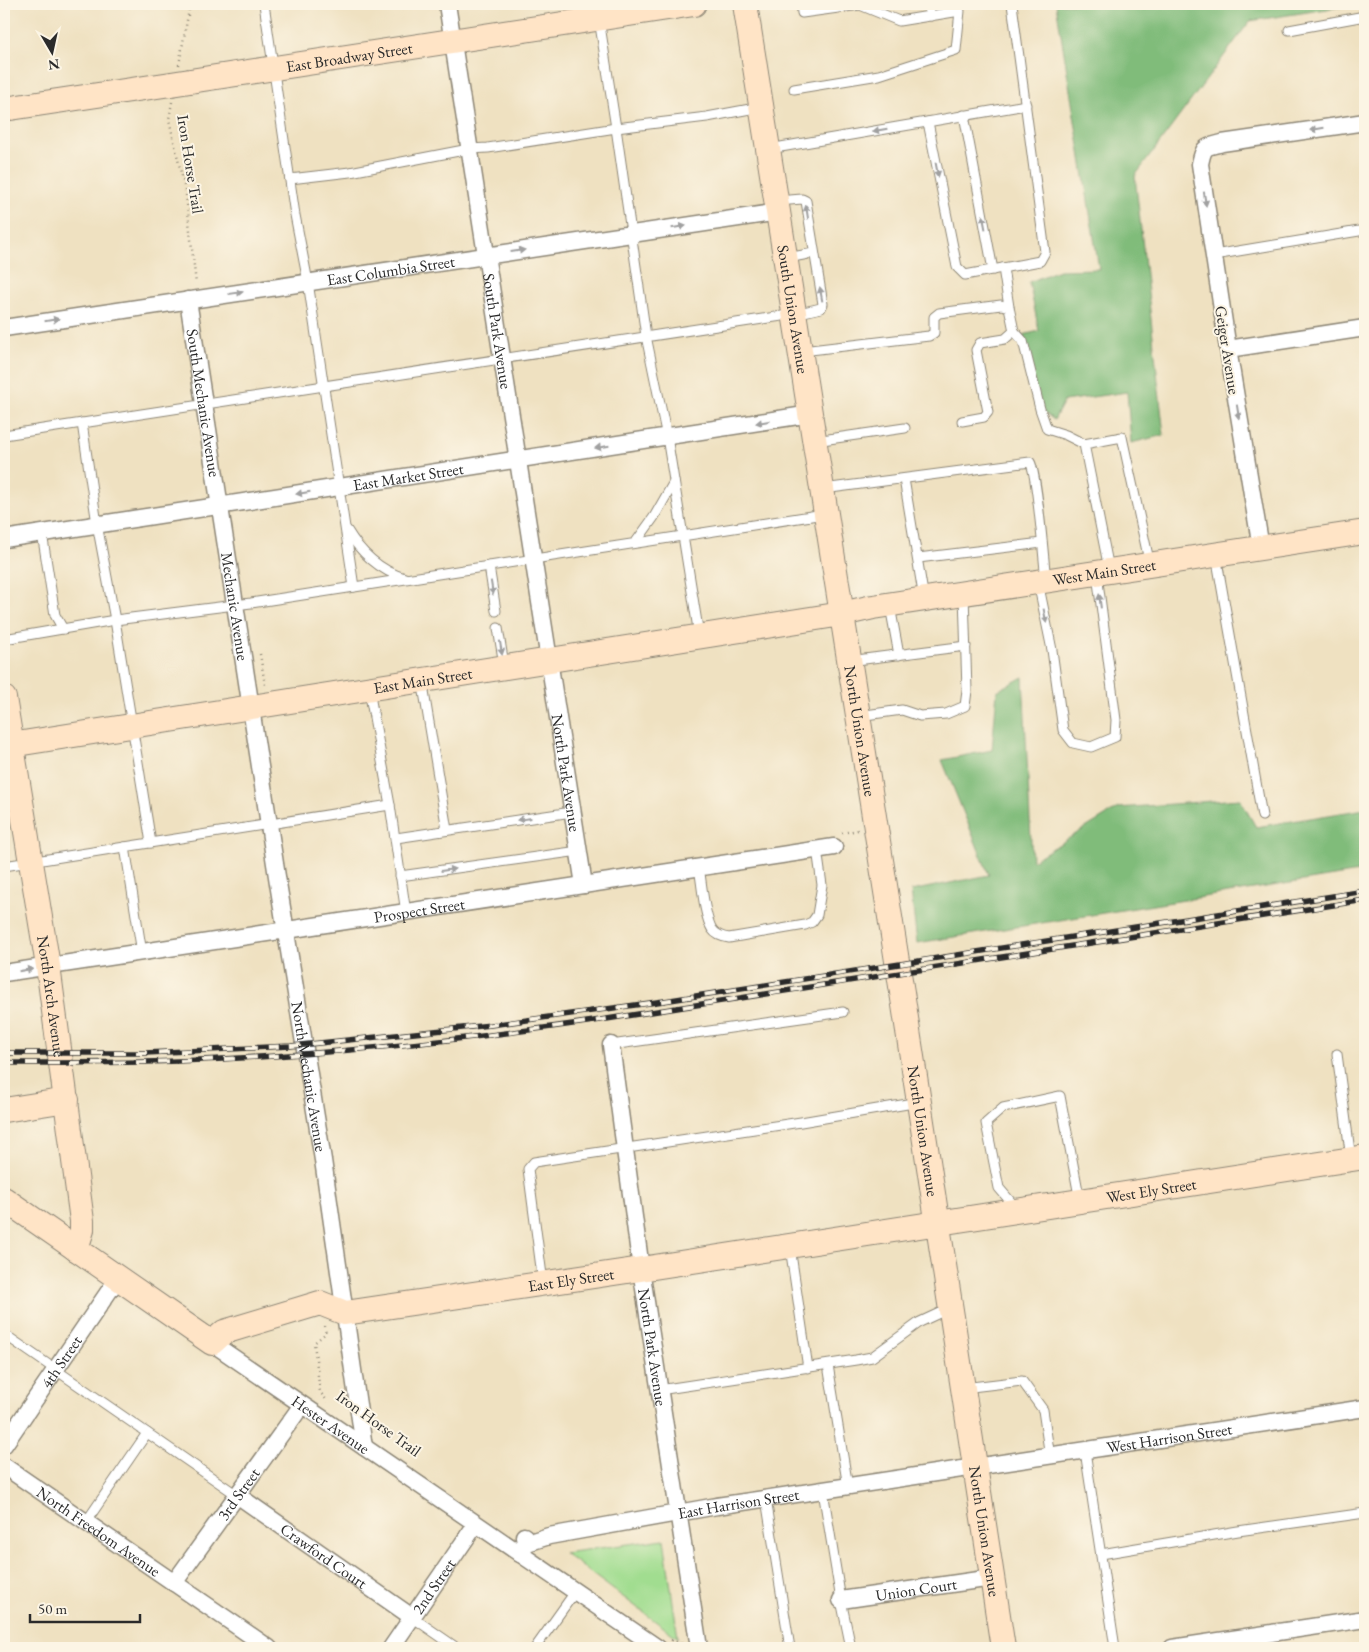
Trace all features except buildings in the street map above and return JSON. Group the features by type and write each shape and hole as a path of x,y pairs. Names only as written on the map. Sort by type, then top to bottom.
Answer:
{"street":[{"name":"South Park Avenue","path":"447,4 549,660"},
{"name":"East Broadway Street","path":"5,107 178,84 599,17 694,4"},
{"name":"South Union Avenue","path":"745,4 842,614"},
{"name":"Geiger Avenue","path":"1261,548 1200,164 1202,151 1222,143 1365,122"},
{"name":"East Columbia Street","path":"4,328 631,234 777,207"},
{"name":"South Mechanic Avenue","path":"193,299 204,404 219,506"},
{"path":"1228,348 1365,328"},
{"name":"East Market Street","path":"4,539 811,414"},
{"name":"Mechanic Avenue","path":"219,506 250,707"},
{"name":"West Main Street","path":"842,614 924,599 1365,532"},
{"name":"East Main Street","path":"7,745 842,614"},
{"name":"North Union Avenue","path":"842,614 1003,1648"},
{"name":"North Park Avenue","path":"549,660 584,885"},
{"name":"North Arch Avenue","path":"4,698 7,745 31,862 48,966 82,1221 82,1230 76,1249"},
{"name":"North Mechanic Avenue","path":"250,707 323,1160 364,1447"},
{"name":"Prospect Street","path":"4,973 826,848"},
{"name":"North Park Avenue","path":"611,1045 641,1269 679,1513 693,1647"},
{"path":"4,1110 66,1100"},
{"name":"West Ely Street","path":"938,1223 1358,1158"},
{"name":"Hester Avenue","path":"4,1199 575,1592 661,1642"},
{"name":"East Ely Street","path":"345,1313 938,1223"},
{"name":"4th Street","path":"4,1446 118,1278"},
{"path":"212,1343 224,1332 320,1303 345,1313"},
{"name":"3rd Street","path":"174,1583 302,1404"},
{"name":"West Harrison Street","path":"975,1468 1365,1408"},
{"name":"North Freedom Avenue","path":"4,1466 269,1648"},
{"name":"East Harrison Street","path":"520,1554 525,1546 524,1536 530,1542 549,1536 679,1513 975,1468"},
{"name":"Crawford Court","path":"237,1495 412,1617"},
{"name":"2nd Street","path":"391,1648 476,1524"},
{"name":"Union Court","path":"841,1600 992,1578"},
{"path":"1172,1648 1365,1619"}],"lane":[{"path":"264,4 294,215 308,282 354,587"},
{"path":"794,89 879,75 956,50 960,11 899,21 860,5 802,13 801,4"},
{"path":"928,4 930,16"},
{"path":"928,122 957,267 965,275 1040,261 1045,252 1012,4"},
{"path":"1289,30 1365,16"},
{"path":"599,17 646,336 667,436 700,636"},
{"path":"768,149 1026,105"},
{"path":"290,179 350,172 469,149 488,148 616,128 707,117 762,107"},
{"path":"964,116 993,270"},
{"path":"4,435 795,314 821,308 823,304 806,201 802,198 777,207"},
{"path":"1214,255 1365,230"},
{"path":"786,258 814,254"},
{"path":"1003,268 1014,331 1023,342 1047,429 1066,435 1084,444 1122,437 1150,565"},
{"path":"801,352 929,336 934,333 934,317 939,313 1000,305 1009,307"},
{"path":"962,421 984,417 988,412 976,350 980,343 1005,339 1014,331"},
{"path":"82,423 151,843"},
{"path":"815,441 905,428"},
{"path":"823,489 1030,462 1036,485 1042,543 1042,582 1064,730 1073,744 1091,747 1114,737 1116,720 1104,629 1103,572 1084,444"},
{"path":"904,479 924,599"},
{"path":"636,542 658,510 674,481"},
{"path":"4,639 115,620 354,587 826,513"},
{"path":"345,525 373,561 387,570 408,578"},
{"path":"42,533 55,615 63,629"},
{"path":"918,558 1042,543"},
{"path":"1216,555 1262,816"},
{"path":"489,566 496,611"},
{"path":"858,716 902,710 920,716 946,714 964,706 967,691 964,593"},
{"path":"890,605 899,655"},
{"path":"498,628 504,667"},
{"path":"849,661 966,646"},
{"path":"422,680 446,830"},
{"path":"369,688 396,838 406,913"},
{"path":"4,866 390,805"},
{"path":"396,838 572,812"},
{"path":"124,847 142,953"},
{"path":"699,868 707,916 712,930 719,936 729,938 805,925 812,922 817,915 826,848"},
{"path":"400,876 579,851"},
{"path":"611,1045 843,1012"},
{"path":"1337,1054 1358,1158"},
{"path":"1019,1210 998,1188 986,1123 1003,1108 1060,1096 1080,1201"},
{"path":"543,1283 528,1169 534,1162 919,1102"},
{"path":"790,1246 808,1368"},
{"path":"659,1390 872,1357 920,1322 951,1308"},
{"path":"4,1334 237,1495"},
{"path":"828,1365 848,1487"},
{"path":"963,1388 1022,1381 1043,1410 1050,1457"},
{"path":"86,1522 147,1432"},
{"path":"1085,1451 1114,1648"},
{"path":"823,1491 851,1648"},
{"path":"766,1499 790,1648"},
{"path":"1101,1554 1238,1531 1365,1513"},
{"path":"535,1648 575,1592"},
{"path":"412,1617 457,1648"}],"path":[{"name":"Iron Horse Trail","path":"190,4 178,84 169,119 186,195 193,299"},
{"name":"Iron Horse Trail","path":"320,1303 326,1333 314,1343 320,1392 328,1403"},
{"path":"661,1642 672,1640 693,1647"}],"green space":[{"path":"1056,4 1359,4 1250,21 1135,176 1164,435 1131,443 1127,392 1064,401 1054,420 1040,409 1023,335 1039,331 1029,282 1059,270 1099,269"},
{"path":"1023,677 1032,861 1118,808 1240,799 1256,827 1365,809 1365,871 917,943 911,891 989,875 942,760 992,750 997,691"},
{"path":"664,1539 678,1638 564,1553"}],"railway":[{"path":"4,1053 145,1053 291,1046 491,1025 664,1001 1365,891"},
{"path":"4,1063 230,1059 387,1047 490,1035 594,1021 1365,900"}]}
